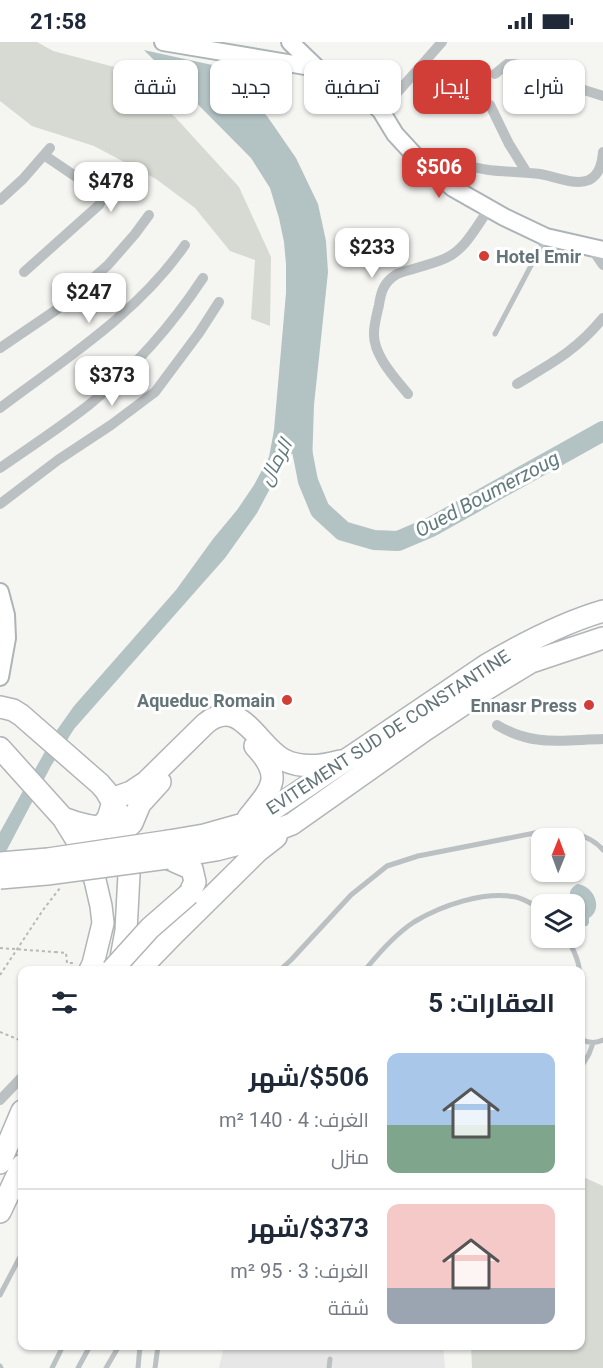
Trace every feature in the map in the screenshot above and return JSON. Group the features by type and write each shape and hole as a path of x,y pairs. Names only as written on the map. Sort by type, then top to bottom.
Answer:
{"highway":[{"name":"EVITEMENT SUD DE CONSTANTINE","path":"168,850 243,824 275,808 488,664 525,642 603,611"},
{"name":"EVITEMENT SUD DE CONSTANTINE","path":"168,850 216,850 243,843 292,824 425,730 531,662 598,642"},
{"path":"0,707 13,710 21,715 93,776 113,802 124,828 128,851 126,931 120,966"},
{"path":"84,852 119,795 139,788 205,723 219,715 227,714 243,721 275,754 293,764 323,765 352,757"},
{"path":"63,818 101,827 124,828 129,826 148,794 208,735 222,727 230,727 244,734 268,760 272,773 268,793 243,824"},
{"path":"1,749 63,818 84,852 95,880 101,906 103,923 99,966"},
{"path":"143,966 258,851 292,824"},
{"path":"0,878 47,874 168,850"},
{"path":"0,863 168,850 192,869 195,882 189,894 150,928 117,964 108,966"},
{"path":"95,880 100,883 113,884 129,874"},
{"path":"0,1163 18,1121"},
{"path":"0,1168 18,1138"},
{"path":"0,1212 18,1174"}],"street":[{"path":"163,42 304,66"},
{"path":"290,42 308,60"},
{"path":"401,88 442,42"},
{"path":"495,74 507,64 519,65 545,78 603,96"},
{"path":"491,107 509,144 527,173"},
{"path":"383,114 395,134 418,159 453,188 528,230 546,237 598,249 603,265"},
{"path":"0,200 23,179 47,151 100,193 102,200 99,205 24,273"},
{"path":"418,159 441,160 491,170 541,174 581,182 589,180 600,170 603,152"},
{"path":"408,394 390,372 377,350 374,335 382,288 397,274 454,254 464,244 489,208"},
{"path":"0,348 59,308 108,265 149,215"},
{"path":"0,408 113,323 171,266 185,245"},
{"path":"0,468 89,404 127,371 180,312 203,278"},
{"path":"0,504 155,392 204,327 219,302"},
{"path":"517,384 570,352 603,318"},
{"path":"0,592 6,615 7,638 0,677"},
{"path":"497,725 509,732 535,740 603,739"},
{"path":"0,1100 18,1081"}],"lane":[{"path":"495,334 546,237"},
{"path":"284,966 351,895 387,866 418,856 545,831 564,831 579,835 598,844 603,850"},
{"path":"368,966 380,952 413,923 460,902 488,896 517,897 531,904"},
{"path":"573,948 580,966"},
{"path":"585,1042 593,1043 603,1040"},
{"path":"585,1061 593,1043"},
{"path":"0,1295 18,1261"},
{"path":"52,1368 61,1350"},
{"path":"78,1368 88,1350"},
{"path":"106,1368 117,1350"},
{"path":"138,1368 140,1350"},
{"path":"155,1368 157,1350"},
{"path":"329,1368 330,1359"}],"path":[{"path":"0,975 60,888"},
{"path":"0,948 66,953 67,963 86,966"},
{"path":"0,1032 18,1039"}],"shaded area":[{"path":"0,42 37,42 53,51 113,67 113,114 172,114 239,187 271,257 270,326 251,319 255,260 230,251 195,208 156,179 94,146 32,126 0,101"},
{"path":"585,1178 603,1186 603,1368 472,1368 471,1350 585,1350"},
{"path":"223,1350 443,1350 445,1368 219,1368"}],"water":[{"name":"الرمال","path":"136,42 188,42 210,63 210,114 265,114 296,158 318,204 326,241 328,272 314,405 312,465 299,465 297,455 289,453 257,513 225,558 74,729 51,766 0,863 0,832 57,730 74,706 176,590 237,510 269,457 274,430 286,293 284,242 279,218 270,188 251,158 198,105 198,60 154,60"},
{"path":"578,884 584,886 589,889 595,899 596,909 589,918 587,926 585,926 585,894 570,894 573,887"}],"pier":[{"path":"133,42 192,42 211,60 210,64 198,60 139,49"}],"waterway":[{"name":"Oued Boumerzoug","path":"300,440 308,481 320,510 343,531 374,540 398,541 431,527 603,431"}],"place":[{"name":"Hotel Emir","path":"484,256"},
{"name":"Aqueduc Romain","path":"287,700"},
{"name":"Ennasr Press","path":"589,705"}]}
